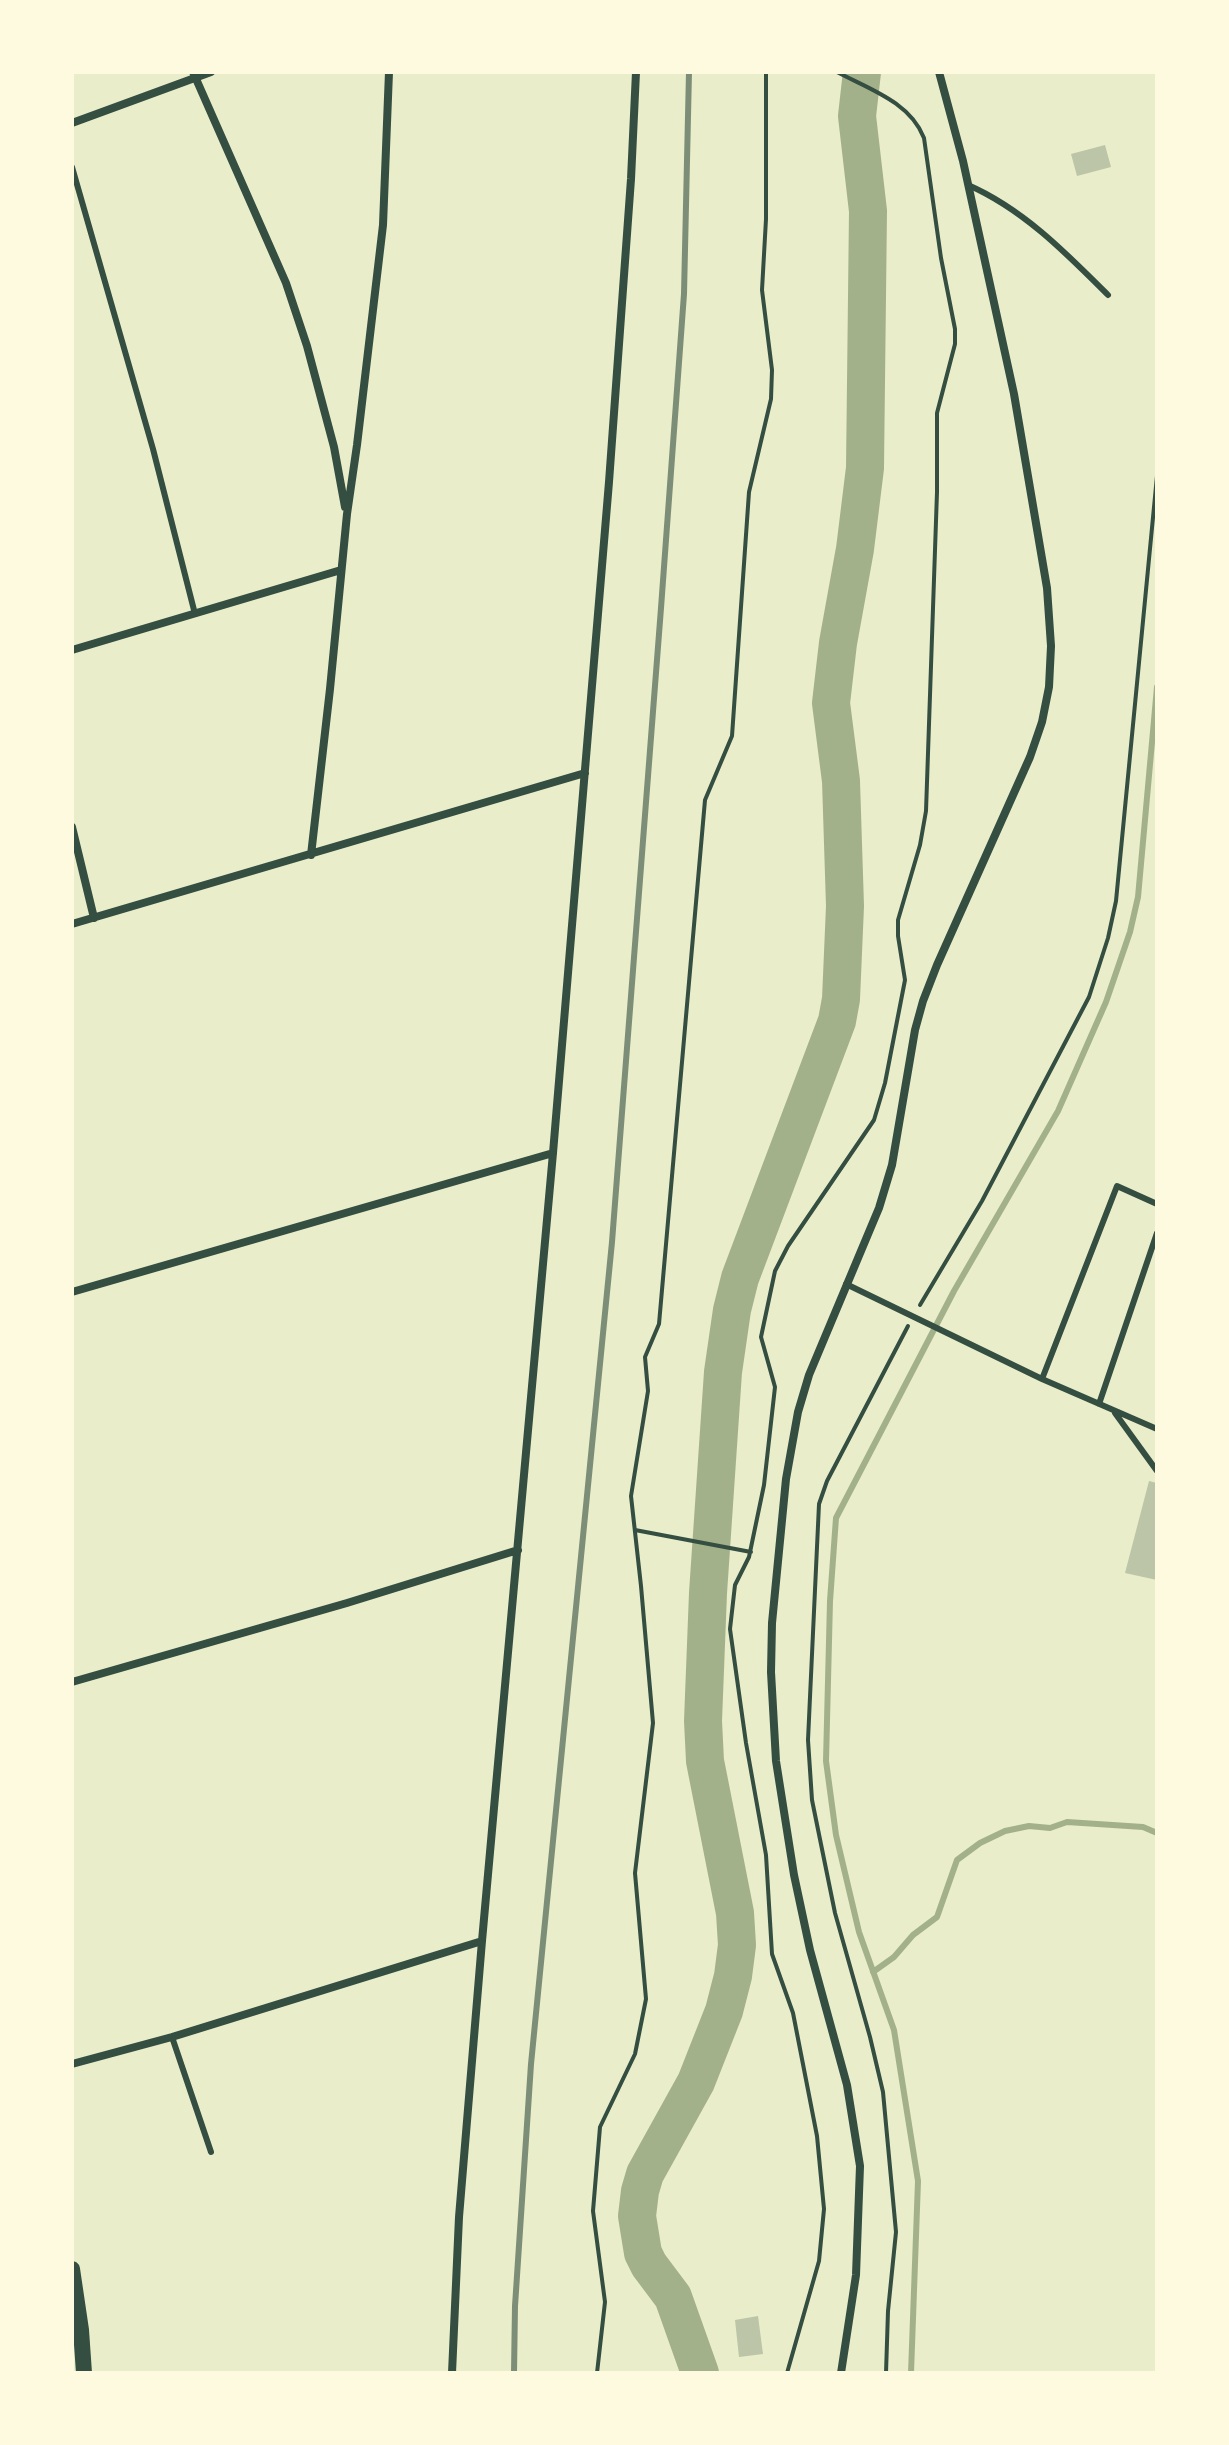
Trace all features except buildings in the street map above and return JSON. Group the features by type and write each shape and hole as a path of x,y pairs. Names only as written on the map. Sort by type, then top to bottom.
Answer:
{"main road":[{"path":"72,2269 84,2373"}],"street":[{"path":"72,123 194,75 211,72"},
{"path":"311,855 347,514 383,225 389,72"},
{"path":"452,2373 459,2217 585,773 626,259 636,72"},
{"path":"841,2373 856,2275 860,2166 847,2085 810,1950 776,1761 771,1660 775,1580 786,1479 798,1412 809,1375 879,1208 892,1165 915,1030 923,1001 1030,757 1042,722 1049,687 1051,646 1047,588 1014,394 968,185 939,72"},
{"path":"194,75 290,296 334,447 347,514"},
{"path":"72,650 341,570"},
{"path":"72,924 585,773"},
{"path":"72,827 94,918"},
{"path":"72,1292 553,1153"},
{"path":"72,1682 518,1550"},
{"path":"72,2064 172,2037 482,1941"}],"lane":[{"path":"72,167 153,449 195,614"},
{"path":"968,185 988,194 1054,242 1108,295"},
{"path":"1042,1379 1117,1186 1157,1204"},
{"path":"1099,1404 1157,1233"},
{"path":"846,1284 956,1339 1157,1429"},
{"path":"1112,1410 1157,1471"},
{"path":"172,2037 211,2152"}],"path":[{"path":"597,2373 605,2302 593,2211 600,2127 635,2054 646,1999 635,1873 653,1723 631,1496 648,1391 645,1357 659,1324 705,800 732,736 749,492 771,399 772,370 762,290 766,219 766,72"},
{"path":"787,2373 819,2261 824,2209 817,2136 793,2013 772,1954 766,1855 730,1629 735,1585 751,1552 764,1485 775,1387 761,1337 775,1271 788,1246 874,1120 885,1083 905,980 898,920 920,845 926,811 937,413 955,344 924,138 918,124 912,116 884,97 837,72"},
{"path":"1157,223 1157,411"},
{"path":"886,2373 896,2232 883,2092 835,1913 812,1800 808,1740 819,1504 827,1481 912,1318 982,1201 1089,997 1116,901 1157,476"},
{"path":"635,1530 751,1552"}],"waterway":[{"path":"700,2373 673,2297 643,2253 637,2216 645,2174 696,2082 724,2011 737,1945 735,1913 705,1761 703,1721 723,1372 732,1310 740,1278 837,1021 841,999 845,906 841,781 831,703 865,468 868,211 857,116 862,72"},
{"path":"911,2373 918,2181 894,2030 859,1932 836,1835 826,1761 830,1601 836,1518 954,1291 1058,1111 1106,1002 1130,932 1138,897 1157,687"},
{"path":"873,1972 937,1917 957,1860 980,1843 1005,1831 1029,1826 1050,1828 1067,1822 1143,1827 1157,1833"}],"railway":[{"path":"514,2373 515,2306 531,2064 612,1242 661,608 684,294 689,72"}]}
